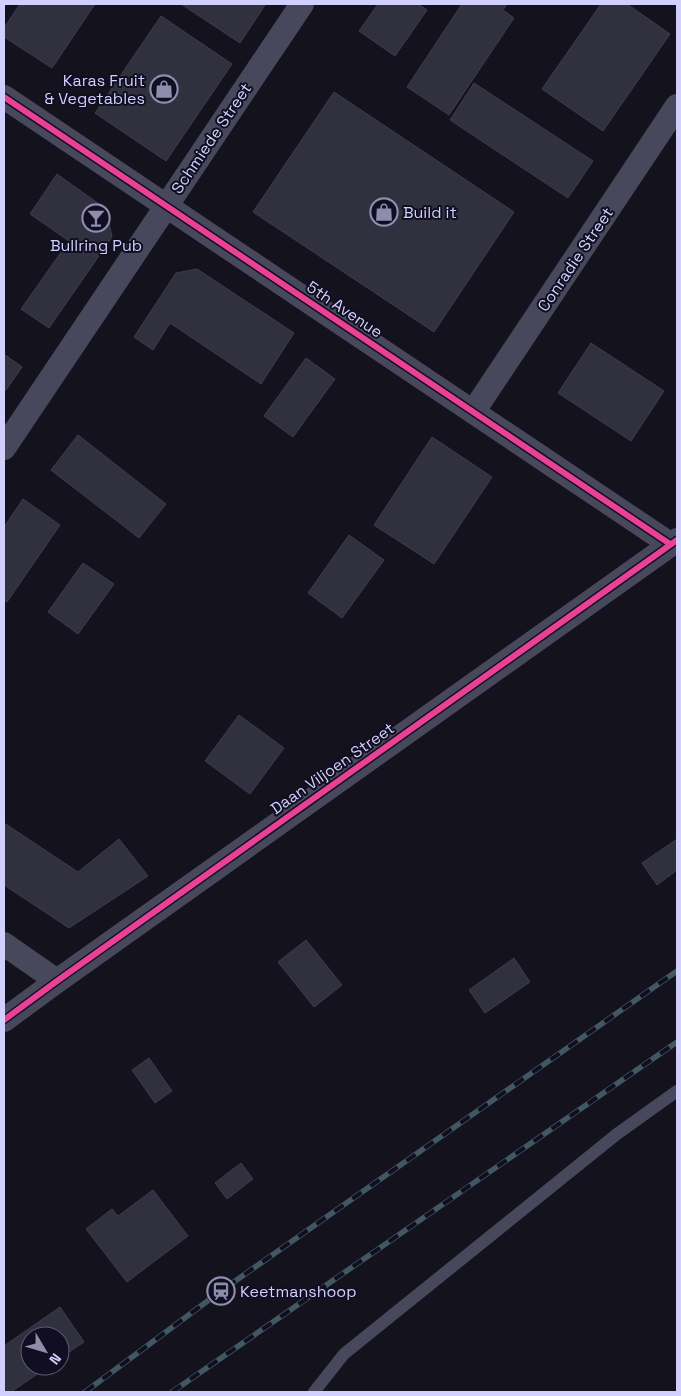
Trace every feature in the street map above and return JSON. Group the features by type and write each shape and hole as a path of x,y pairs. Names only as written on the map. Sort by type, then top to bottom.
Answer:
{"street":[{"name":"Schmiede Street","path":"4,448 302,4"},
{"name":"5th Avenue","path":"4,96 473,412 674,542"},
{"name":"Conradie Street","path":"473,412 677,106"},
{"name":"Daan Viljoen Street","path":"4,1020 674,542"},
{"path":"4,944 57,981"}],"lane":[{"path":"314,1392 344,1354 617,1134 677,1091"}],"building":[{"path":"20,4 95,4 52,68 4,37 4,28"},
{"path":"181,4 263,4 265,5 240,43"},
{"path":"378,4 418,4 427,10 395,56 359,31"},
{"path":"462,4 507,4 503,10 514,18 449,115 407,87"},
{"path":"601,4 627,4 670,34 603,131 542,89"},
{"name":"Karas Fruit & Vegetables","path":"161,16 232,64 166,161 95,113"},
{"path":"474,83 593,161 568,198 450,120"},
{"name":"Build it","path":"334,92 514,212 434,332 253,212"},
{"path":"57,174 106,209 112,237 49,328 21,309 69,241 30,214"},
{"path":"197,269 294,333 261,384 170,323 153,350 134,337 176,273"},
{"path":"591,343 664,391 631,441 558,393"},
{"path":"4,354 22,367 6,390 4,388"},
{"path":"306,358 335,379 293,437 264,416"},
{"path":"78,435 166,504 139,538 51,470"},
{"path":"432,437 492,477 434,564 374,525"},
{"path":"23,499 60,525 7,602 4,600 4,527"},
{"path":"349,535 384,560 342,618 308,593"},
{"path":"83,563 114,584 78,634 48,612"},
{"path":"239,715 284,748 250,794 205,761"},
{"path":"4,823 78,872 119,839 148,876 69,928 4,885"},
{"path":"677,839 677,870 657,885 642,863"},
{"path":"306,940 342,985 314,1007 278,962"},
{"path":"514,958 530,982 485,1013 469,990"},
{"path":"149,1058 172,1091 155,1103 132,1070"},
{"path":"241,1163 253,1179 227,1199 215,1183"},
{"path":"153,1190 188,1236 127,1282 86,1229 112,1209 118,1216"},
{"path":"60,1307 84,1342 70,1351 70,1326 33,1326"},
{"path":"20,1335 20,1376 34,1376 11,1392 4,1392 4,1346"}],"railway":[{"path":"85,1392 221,1291 677,971"},
{"path":"172,1392 677,1042"}],"cycle path":[{"path":"4,97 670,544"},
{"path":"4,1020 677,540"}],"place":[{"name":"Karas Fruit & Vegetables","path":"164,89"},
{"name":"Build it","path":"384,212"},
{"name":"Bullring Pub","path":"96,218"},
{"name":"Keetmanshoop","path":"221,1291"}]}
